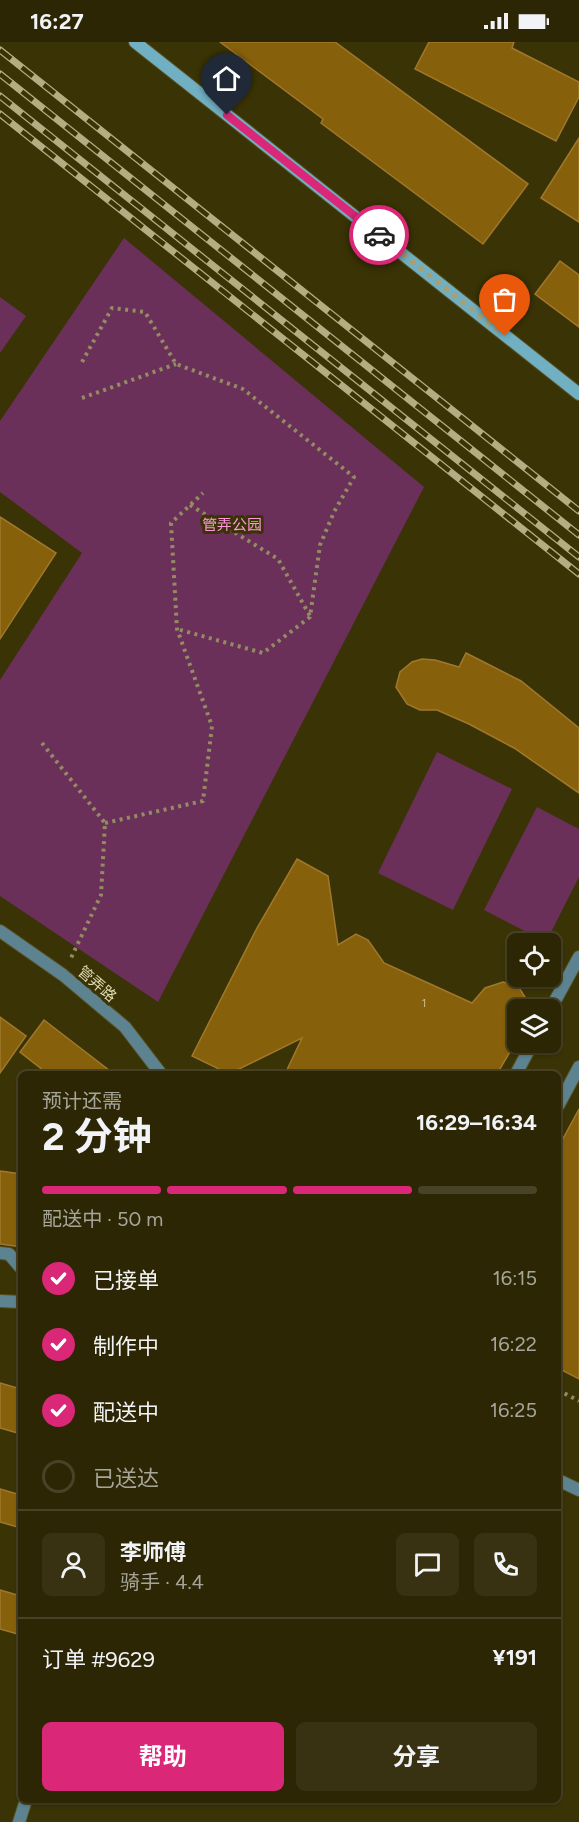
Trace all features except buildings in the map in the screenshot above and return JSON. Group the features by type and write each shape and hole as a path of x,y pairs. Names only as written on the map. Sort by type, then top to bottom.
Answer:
{"main road":[{"path":"135,42 579,394"}],"street":[{"name":"管弄路","path":"0,931 63,975 124,1027 159,1071"},
{"path":"556,999 579,957"},
{"path":"518,1071 527,1053"},
{"path":"561,1100 579,1066"},
{"path":"0,1253 9,1254 18,1264"},
{"path":"0,1301 18,1302"},
{"path":"561,1481 579,1490"},
{"path":"19,1822 25,1803"}],"path":[{"path":"82,362 112,308 145,312 176,364 243,389 354,477 334,512 320,545 310,617 262,653 177,629"},
{"path":"82,398 176,364"},
{"path":"105,823 203,801 212,726 177,629 171,523 203,493"},
{"path":"190,505 278,559 310,617"},
{"path":"42,743 105,823 101,896 63,975"},
{"path":"561,1392 579,1401"}],"green space":[{"name":"管弄公园","path":"124,238 424,487 158,1002 0,896 0,680 82,553 0,492 0,421"},
{"path":"0,297 26,316 0,353"},
{"path":"437,752 512,789 453,910 378,873"},
{"path":"537,807 579,829 579,877 551,933 529,933 484,910"}],"railway":[{"path":"0,50 579,511"},
{"path":"0,74 579,535"},
{"path":"0,96 579,557"},
{"path":"0,114 579,574"}],"way so far":[{"path":"379,235 505,336"}],"route":[{"path":"227,115 379,235"}]}
